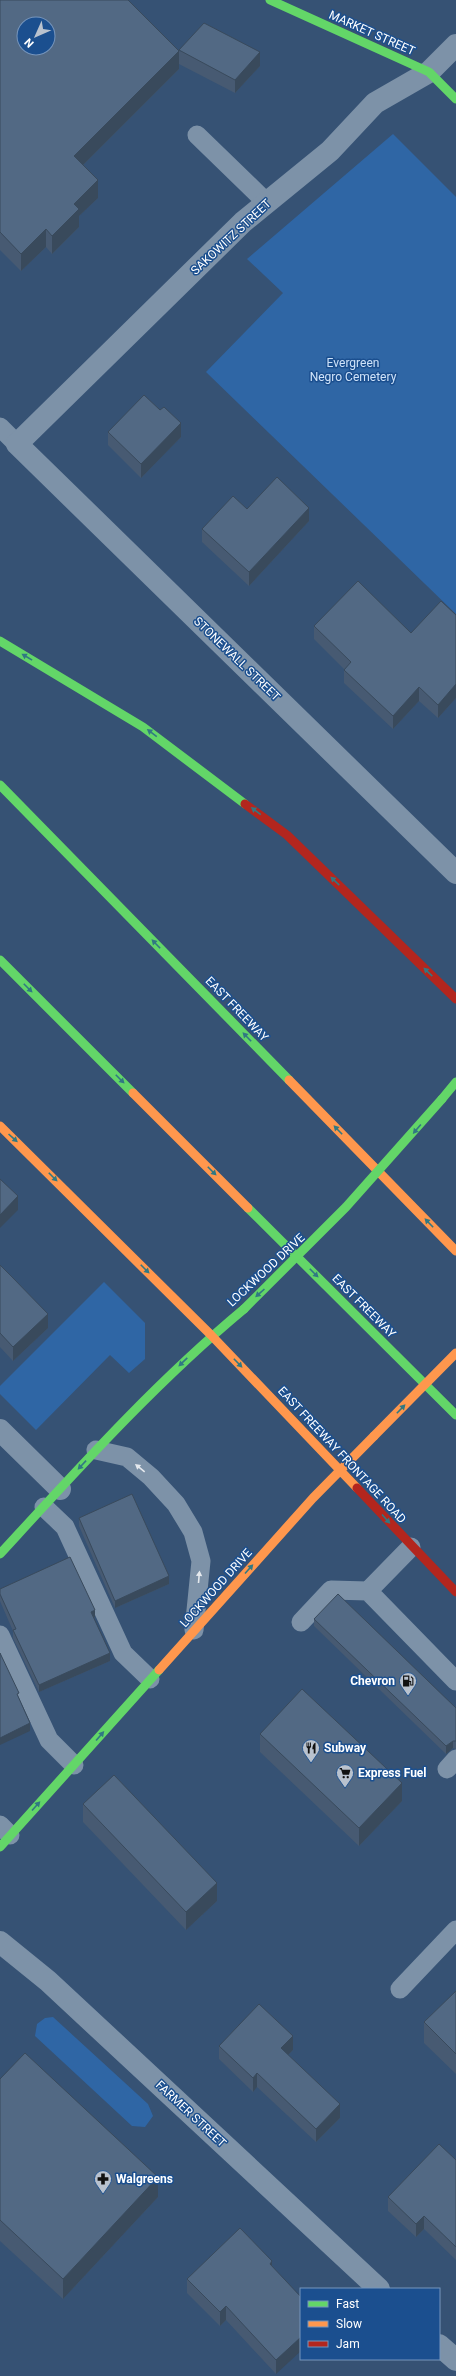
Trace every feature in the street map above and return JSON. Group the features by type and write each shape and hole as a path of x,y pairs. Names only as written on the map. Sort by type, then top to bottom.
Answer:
{"main road":[{"name":"MARKET STREET","path":"270,0 429,72 456,99"},
{"path":"0,641 143,727 287,835 456,999"},
{"name":"EAST FREEWAY","path":"0,785 456,1251"},
{"name":"EAST FREEWAY","path":"0,960 456,1415"},
{"name":"LOCKWOOD DRIVE","path":"0,1554 96,1450 211,1335 244,1308 321,1235 395,1155 456,1082"},
{"name":"EAST FREEWAY FRONTAGE ROAD","path":"0,1126 211,1335 341,1469 412,1547 456,1592"},
{"name":"LOCKWOOD DRIVE","path":"3,1836 74,1765 194,1630 341,1469 456,1353"}],"street":[{"name":"SAKOWITZ STREET","path":"17,444 266,202 330,151 375,103 429,72 456,45"},
{"name":"STONEWALL STREET","path":"17,444 456,874"},
{"path":"0,1430 60,1489"},
{"name":"FARMER STREET","path":"0,1942 48,1981 378,2288"},
{"path":"440,2346 456,2360"}],"lane":[{"path":"197,135 266,202"},
{"path":"0,427 17,444"},
{"path":"96,1450 127,1457 151,1477 176,1504 193,1532 201,1561 194,1630"},
{"path":"44,1507 64,1527 123,1653 150,1679"},
{"path":"368,1591 412,1547"},
{"path":"301,1622 331,1590 368,1591 456,1681"},
{"path":"0,1635 49,1740 74,1765"},
{"path":"400,1989 456,1930"}],"green space":[{"name":"Evergreen Negro Cemetery","path":"393,134 456,197 456,614 206,372 283,293 247,259"},
{"path":"104,1282 145,1323 145,1359 129,1373 110,1355 36,1430 0,1394 0,1386"},
{"path":"53,2017 148,2104 153,2116 145,2127 132,2126 35,2036 37,2024 45,2018"}],"building":[{"path":"0,0 128,0 179,51 74,156 98,180 74,204 79,209 52,236 46,229 21,254 0,232"},
{"path":"204,23 260,52 235,80 179,50"},
{"path":"144,395 160,410 164,407 181,423 141,464 108,432"},
{"path":"277,477 309,508 249,572 202,529 233,496 247,509"},
{"path":"358,581 411,633 441,601 456,615 456,684 438,705 419,687 393,716 344,670 351,662 314,626"},
{"path":"0,1179 18,1196 0,1215"},
{"path":"0,1265 48,1314 13,1347 0,1333"},
{"path":"132,1494 169,1576 115,1601 79,1518"},
{"path":"70,1557 95,1610 91,1612 110,1653 39,1685 13,1630 16,1629 0,1594 0,1589"},
{"path":"338,1594 456,1708 456,1741 453,1741 446,1746 314,1619"},
{"path":"0,1653 19,1693 17,1694 30,1723 0,1738"},
{"path":"302,1689 402,1783 359,1828 260,1734"},
{"path":"114,1775 217,1883 186,1912 83,1804"},
{"path":"456,1991 456,2054 424,2022"},
{"path":"259,2004 293,2036 281,2048 340,2104 316,2129 257,2073 253,2078 219,2046"},
{"name":"Walgreens","path":"25,2053 158,2177 63,2279 0,2220 0,2079"},
{"path":"439,2144 456,2160 456,2247 424,2216 416,2224 388,2197"},
{"path":"240,2228 272,2261 270,2264 300,2296 300,2338 276,2360 226,2306 220,2312 187,2279"}],"traffic: fast":[{"path":"270,0 429,72 456,99"},
{"path":"0,641 143,727 245,804"},
{"path":"0,785 289,1080"},
{"path":"0,960 133,1093"},
{"path":"442,1099 456,1082"},
{"path":"244,1309 346,1207 442,1099"},
{"path":"248,1208 456,1415"},
{"path":"0,1554 118,1427 211,1337 244,1309"},
{"path":"0,1847 159,1670"}],"traffic: slow":[{"path":"289,1080 456,1251"},
{"path":"133,1093 248,1208"},
{"path":"0,1126 211,1335"},
{"path":"211,1335 357,1488"},
{"path":"374,1436 456,1353"},
{"path":"159,1670 313,1498 374,1436"}],"traffic: jam":[{"path":"245,804 287,835 456,999"},
{"path":"357,1488 456,1592"}],"place":[{"name":"Chevron","path":"408,1696"},
{"name":"Subway","path":"311,1763"},
{"name":"Express Fuel","path":"345,1788"},
{"name":"Walgreens","path":"103,2194"}]}
